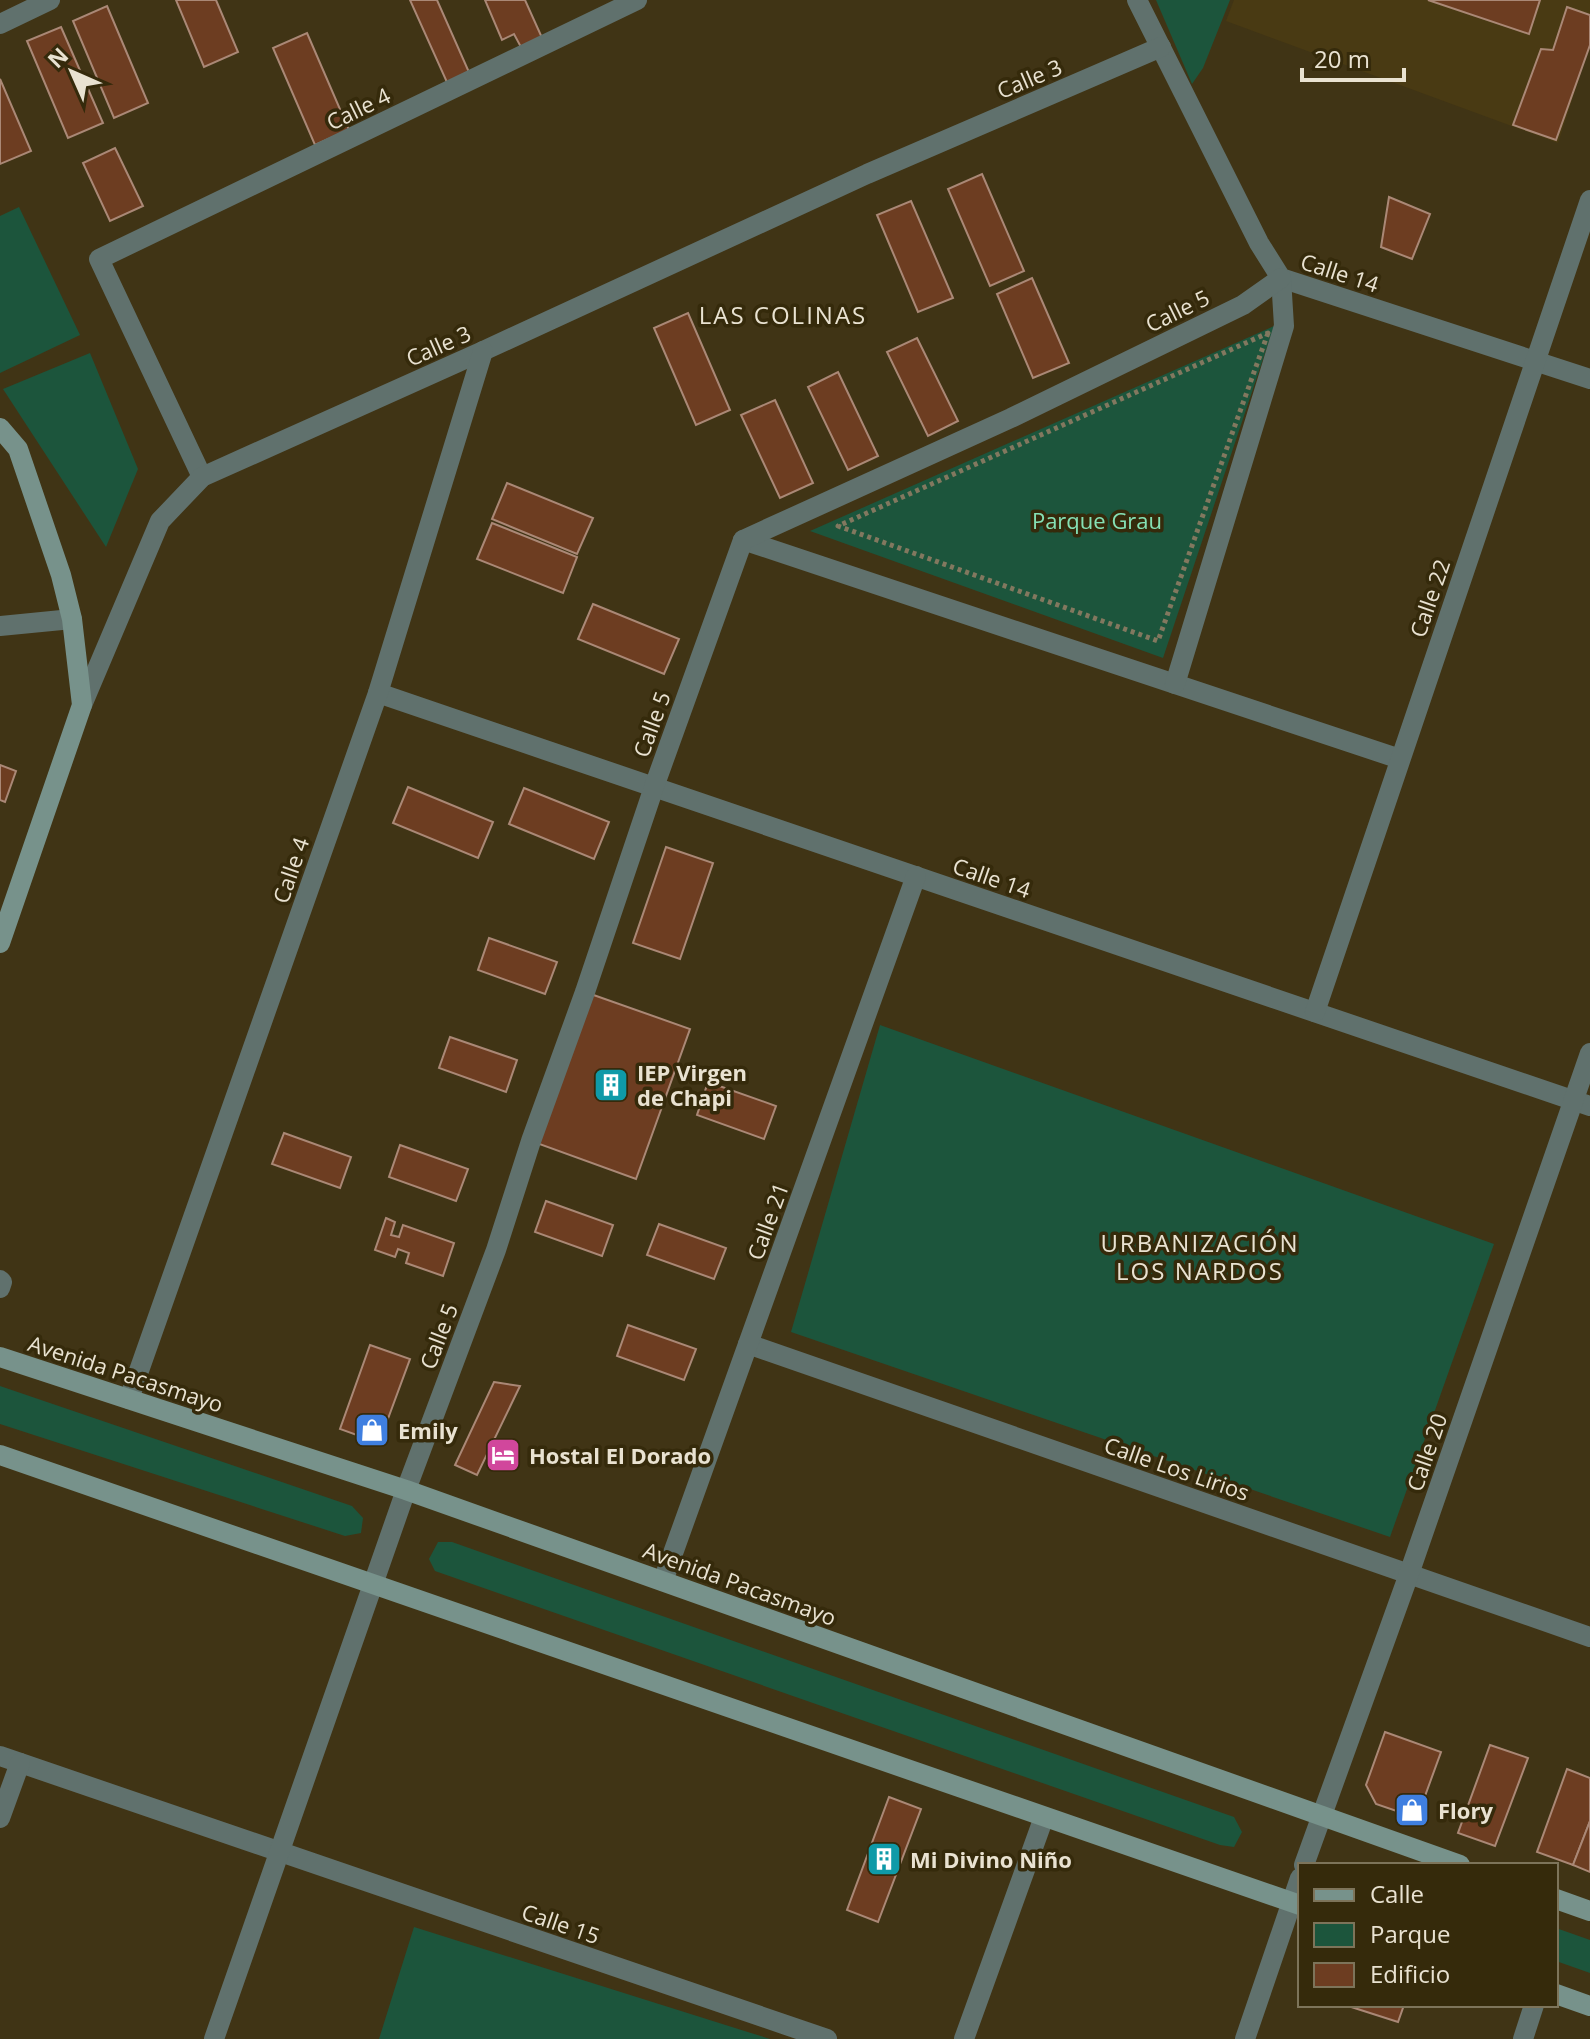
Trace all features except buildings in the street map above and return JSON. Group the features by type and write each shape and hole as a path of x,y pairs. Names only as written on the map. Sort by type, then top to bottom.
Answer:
{"main road":[{"path":"0,428 18,449 61,575 72,619 82,705"},
{"name":"Calle 3","path":"0,943 82,705"},
{"name":"Avenida Pacasmayo","path":"0,1357 406,1490 1454,1863"},
{"path":"0,1455 1296,1903"},
{"path":"1558,1900 1590,1911"},
{"path":"1558,1995 1590,2006"}],"street":[{"path":"0,24 50,0"},
{"name":"Calle 4","path":"202,477 99,259 637,0"},
{"name":"Calle 14","path":"1137,0 1259,243 1281,278 1590,379"},
{"name":"Calle 3","path":"82,705 160,521 202,477 867,174 1161,47"},
{"name":"Calle 22","path":"1315,1012 1590,200"},
{"path":"1175,684 1284,326 1281,278"},
{"name":"Calle 5","path":"406,1490 496,1250 654,787 743,540 1038,405 1243,305 1281,278"},
{"name":"Calle 4","path":"129,1399 378,693 483,351"},
{"path":"743,540 1400,759"},
{"path":"0,626 72,619"},
{"name":"Calle 14","path":"378,693 1582,1103"},
{"name":"Calle 21","path":"663,1581 916,876"},
{"name":"Calle 20","path":"1305,1863 1582,1103 1590,1053"},
{"path":"0,1280 0,1288"},
{"name":"Calle Los Lirios","path":"748,1344 1590,1637"},
{"path":"214,2039 406,1490"},
{"name":"Calle 15","path":"0,1756 827,2039"},
{"path":"0,1818 20,1763"},
{"path":"964,2039 1044,1817"},
{"path":"1245,2039 1296,1903"},
{"path":"1523,2039 1533,2007"}],"path":[{"path":"1268,333 1158,641 838,526 1141,391 1268,333"}],"shaded area":[{"path":"1234,0 1590,0 1590,45 1558,143 1226,21"}],"green space":[{"path":"1156,0 1230,0 1203,68 1192,84"},
{"path":"19,207 80,335 0,373 0,216"},
{"name":"Parque Grau","path":"1274,326 1163,658 810,531"},
{"path":"90,353 138,469 106,547 3,389"},
{"path":"880,1025 1494,1244 1390,1537 791,1332"},
{"path":"0,1386 352,1506 363,1518 361,1533 345,1536 0,1424"},
{"path":"438,1542 452,1542 1234,1817 1242,1832 1234,1847 1220,1845 435,1571 429,1559"},
{"path":"414,1927 770,2039 379,2039"},
{"path":"1558,1929 1590,1940 1590,1973 1558,1962"}],"place":[{"name":"IEP Virgen de Chapi","path":"611,1085"},
{"name":"Emily","path":"372,1430"},
{"name":"Hostal El Dorado","path":"503,1455"},
{"name":"Flory","path":"1412,1810"},
{"name":"Mi Divino Niño","path":"884,1859"}],"district":[{"name":"LAS COLINAS","path":"783,314"},
{"name":"URBANIZACIÓN LOS NARDOS","path":"1200,1256"}]}
